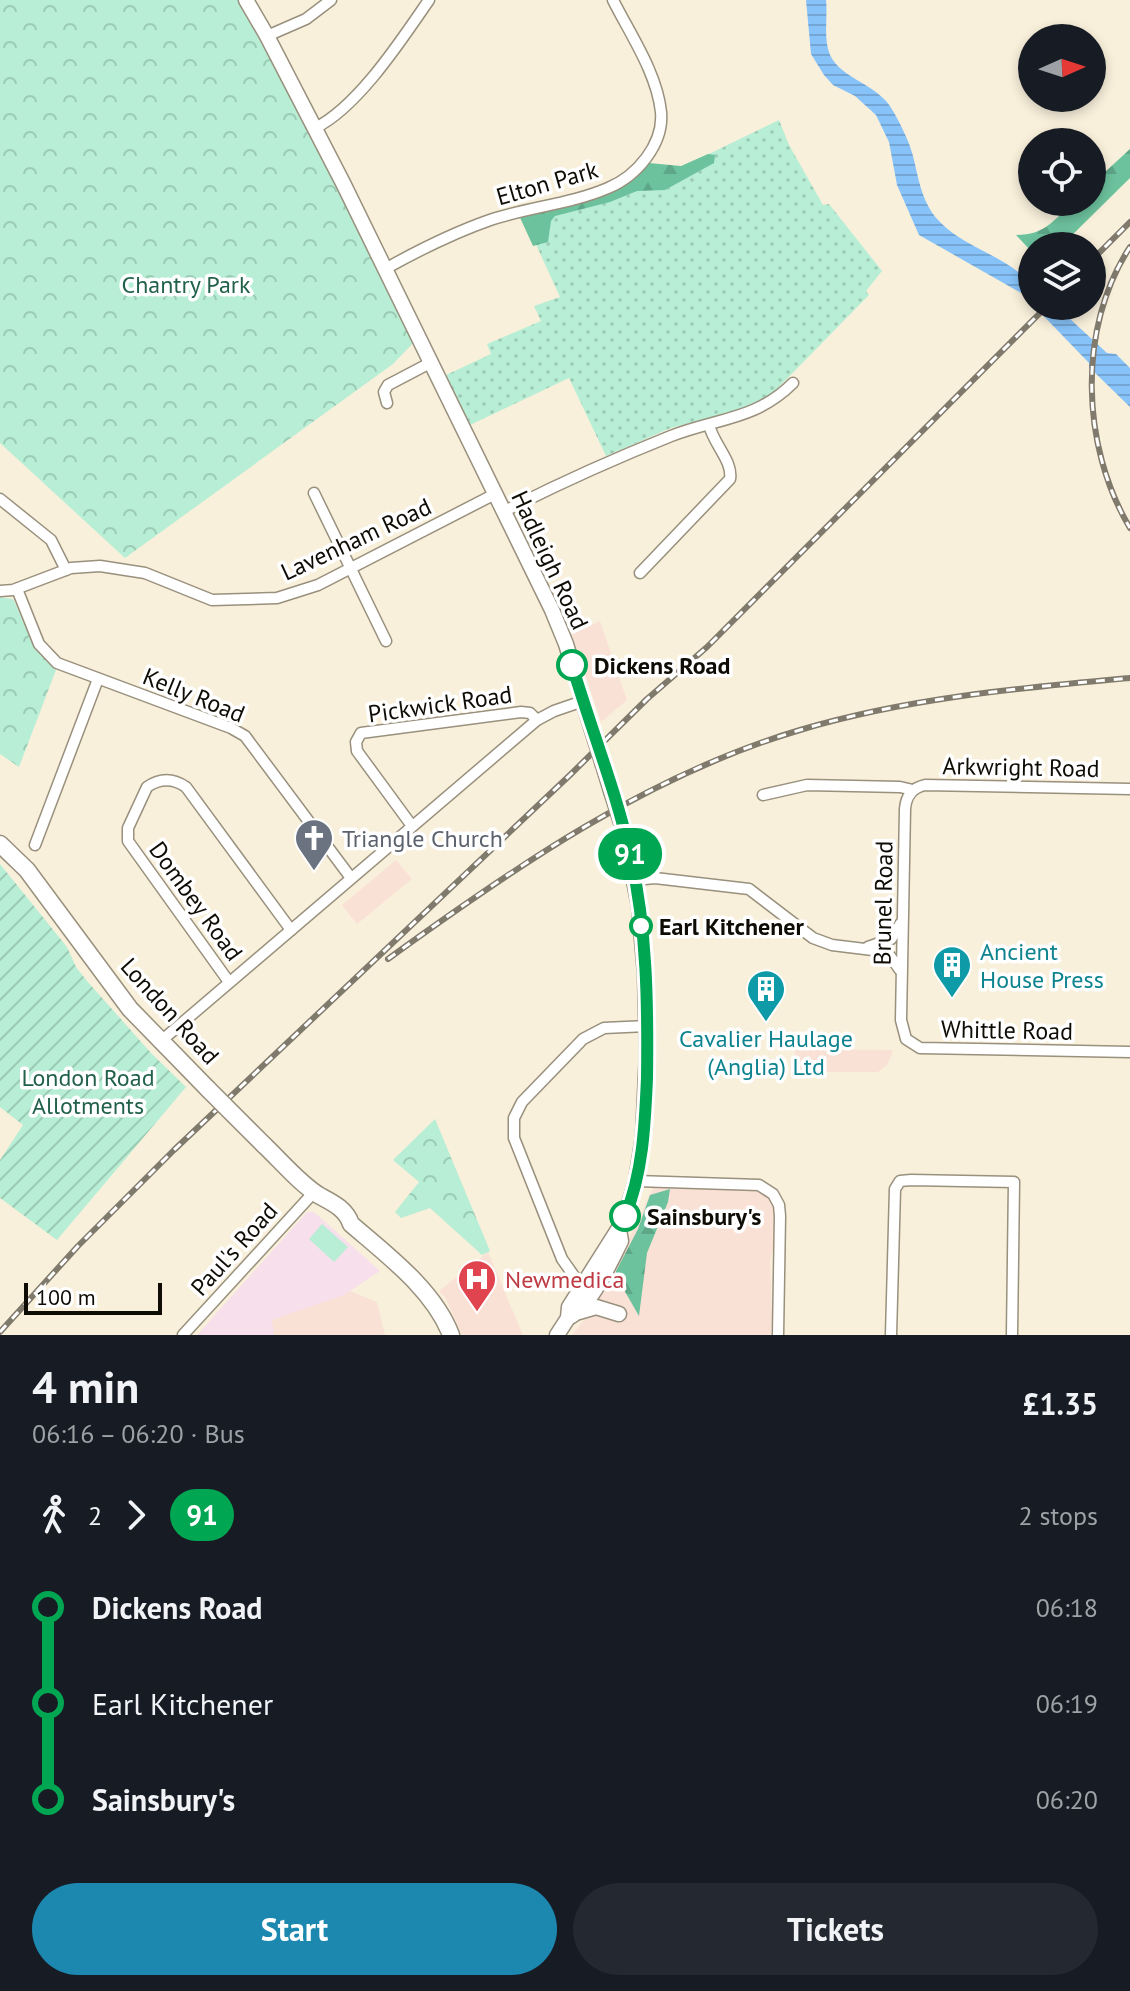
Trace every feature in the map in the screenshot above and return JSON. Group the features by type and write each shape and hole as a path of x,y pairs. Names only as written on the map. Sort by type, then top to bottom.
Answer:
{"main road":[{"name":"London Road","path":"0,844 27,870 122,998 161,1041 264,1145 318,1194 322,1206 342,1223 351,1224 419,1287 443,1316 451,1335"},
{"name":"London Road","path":"430,1301 439,1335"}],"street":[{"name":"Hadleigh Road","path":"246,0 315,128 559,626 625,835 635,880 647,1026 645,1114 636,1181 619,1230 621,1241 574,1315 557,1335"},
{"path":"267,36 314,14 331,0"},
{"path":"315,128 329,119 373,77 429,0"},
{"name":"Elton Park","path":"385,269 455,233 611,187 633,172 647,157 658,136 661,113 653,82 613,0"},
{"path":"387,403 384,395 386,387 430,363"},
{"path":"503,512 656,442 756,411 793,383"},
{"path":"640,573 730,479 729,464 716,445 709,425"},
{"path":"314,493 386,641"},
{"name":"Lavenham Road","path":"0,591 17,589 66,570 90,566 145,573 200,597 221,601 285,596 318,585 495,494"},
{"path":"0,499 51,540 66,570"},
{"name":"Kelly Road","path":"17,589 30,625 45,652 62,666 231,728 245,736 351,878"},
{"path":"35,845 98,679"},
{"path":"161,1041 537,720 583,701"},
{"name":"Pickwick Road","path":"412,826 357,751 356,742 361,733 521,712 530,713 537,720"},
{"name":"Dombey Road","path":"229,982 128,841 128,828 147,787 156,781 171,780 183,785 291,930"},
{"name":"Arkwright Road","path":"763,795 807,785 913,790 925,785 1130,789"},
{"name":"Brunel Road","path":"901,1020 905,809 913,790"},
{"path":"635,880 655,878 743,887 756,892 813,938 832,945 862,948 890,956 898,965 902,982"},
{"path":"862,948 880,945 891,939 899,930 903,915"},
{"name":"Whittle Road","path":"901,1020 906,1039 920,1048 1130,1052"},
{"path":"591,1284 571,1271 562,1259 518,1149 513,1131 515,1113 526,1097 588,1035 612,1027 647,1026"},
{"path":"891,1335 894,1193 896,1184 904,1180 1014,1182 1012,1335"},
{"path":"636,1181 754,1184 763,1186 773,1194 780,1216 778,1335"},
{"name":"Paul's Road","path":"183,1335 318,1194"},
{"path":"574,1315 596,1307 619,1314"}],"shaded area":[{"path":"600,621 627,700 601,722 572,634"},
{"path":"396,860 412,879 357,924 342,905"},
{"path":"795,1049 892,1050 892,1054 887,1065 878,1072 795,1072"},
{"path":"653,1188 748,1188 768,1197 775,1217 770,1260 771,1335 572,1335 589,1314 614,1271"},
{"path":"307,1212 314,1212 380,1271 344,1295 272,1320 274,1335 197,1335"},
{"path":"488,1252 523,1335 462,1335 445,1297 439,1291"},
{"path":"350,1291 377,1302 385,1335 274,1335 271,1320"}],"green space":[{"name":"Chantry Park","path":"0,0 246,0 418,338 393,364 125,558 0,443"},
{"path":"779,120 789,145 823,205 829,204 882,271 866,291 869,295 776,390 742,409 671,428 606,456 569,378 470,425 446,375 491,354 487,344 541,321 534,306 560,297 522,214 682,167"},
{"path":"1130,149 1130,178 1106,202 1106,171"},
{"path":"708,154 715,155 714,163 665,190 637,191 610,202 555,216 551,221 548,242 533,246 517,211 586,194 649,163 681,166"},
{"path":"1058,216 1091,216 1075,232 1034,232"},
{"path":"0,597 13,599 35,646 56,670 19,767 0,754"},
{"name":"London Road Allotments","path":"0,864 67,947 87,981 186,1087 57,1240 0,1198 0,1160 23,1125 0,1107"},
{"path":"435,1119 490,1251 482,1255 430,1208 401,1218 395,1212 419,1182 393,1160"},
{"path":"670,1189 668,1202 647,1253 639,1316 616,1271 638,1229 650,1195"},
{"path":"322,1224 348,1247 334,1262 309,1239"}],"water":[{"path":"806,0 826,0 830,55 843,70 879,94 893,111 909,145 929,208 951,232 1018,272 1018,291 919,235 897,185 889,142 876,115 855,96 833,85 811,54"},
{"path":"1048,320 1071,320 1107,353 1116,354 1130,368 1130,407 1089,367 1089,363"}],"railway":[{"path":"1106,246 1130,222"},
{"path":"1130,247 1113,279 1101,314 1094,350 1092,387 1094,424 1102,461 1114,496 1130,528"},
{"path":"0,1332 78,1246 174,1150 647,699 707,647 1033,320"},
{"path":"388,959 534,858 585,827 636,798 744,749 840,719 922,702 1005,690 1130,678"}],"bus line":[{"name":"91","path":"572,665 631,859 642,930 646,1102 638,1173 625,1216"}],"place":[{"name":"Dickens Road","path":"572,665"},
{"name":"Triangle Church","path":"314,872"},
{"name":"Earl Kitchener","path":"641,926"},
{"name":"Ancient House Press","path":"952,999"},
{"name":"Cavalier Haulage (Anglia) Ltd","path":"766,1023"},
{"name":"Sainsbury's","path":"625,1216"},
{"name":"Newmedica","path":"477,1313"}]}
